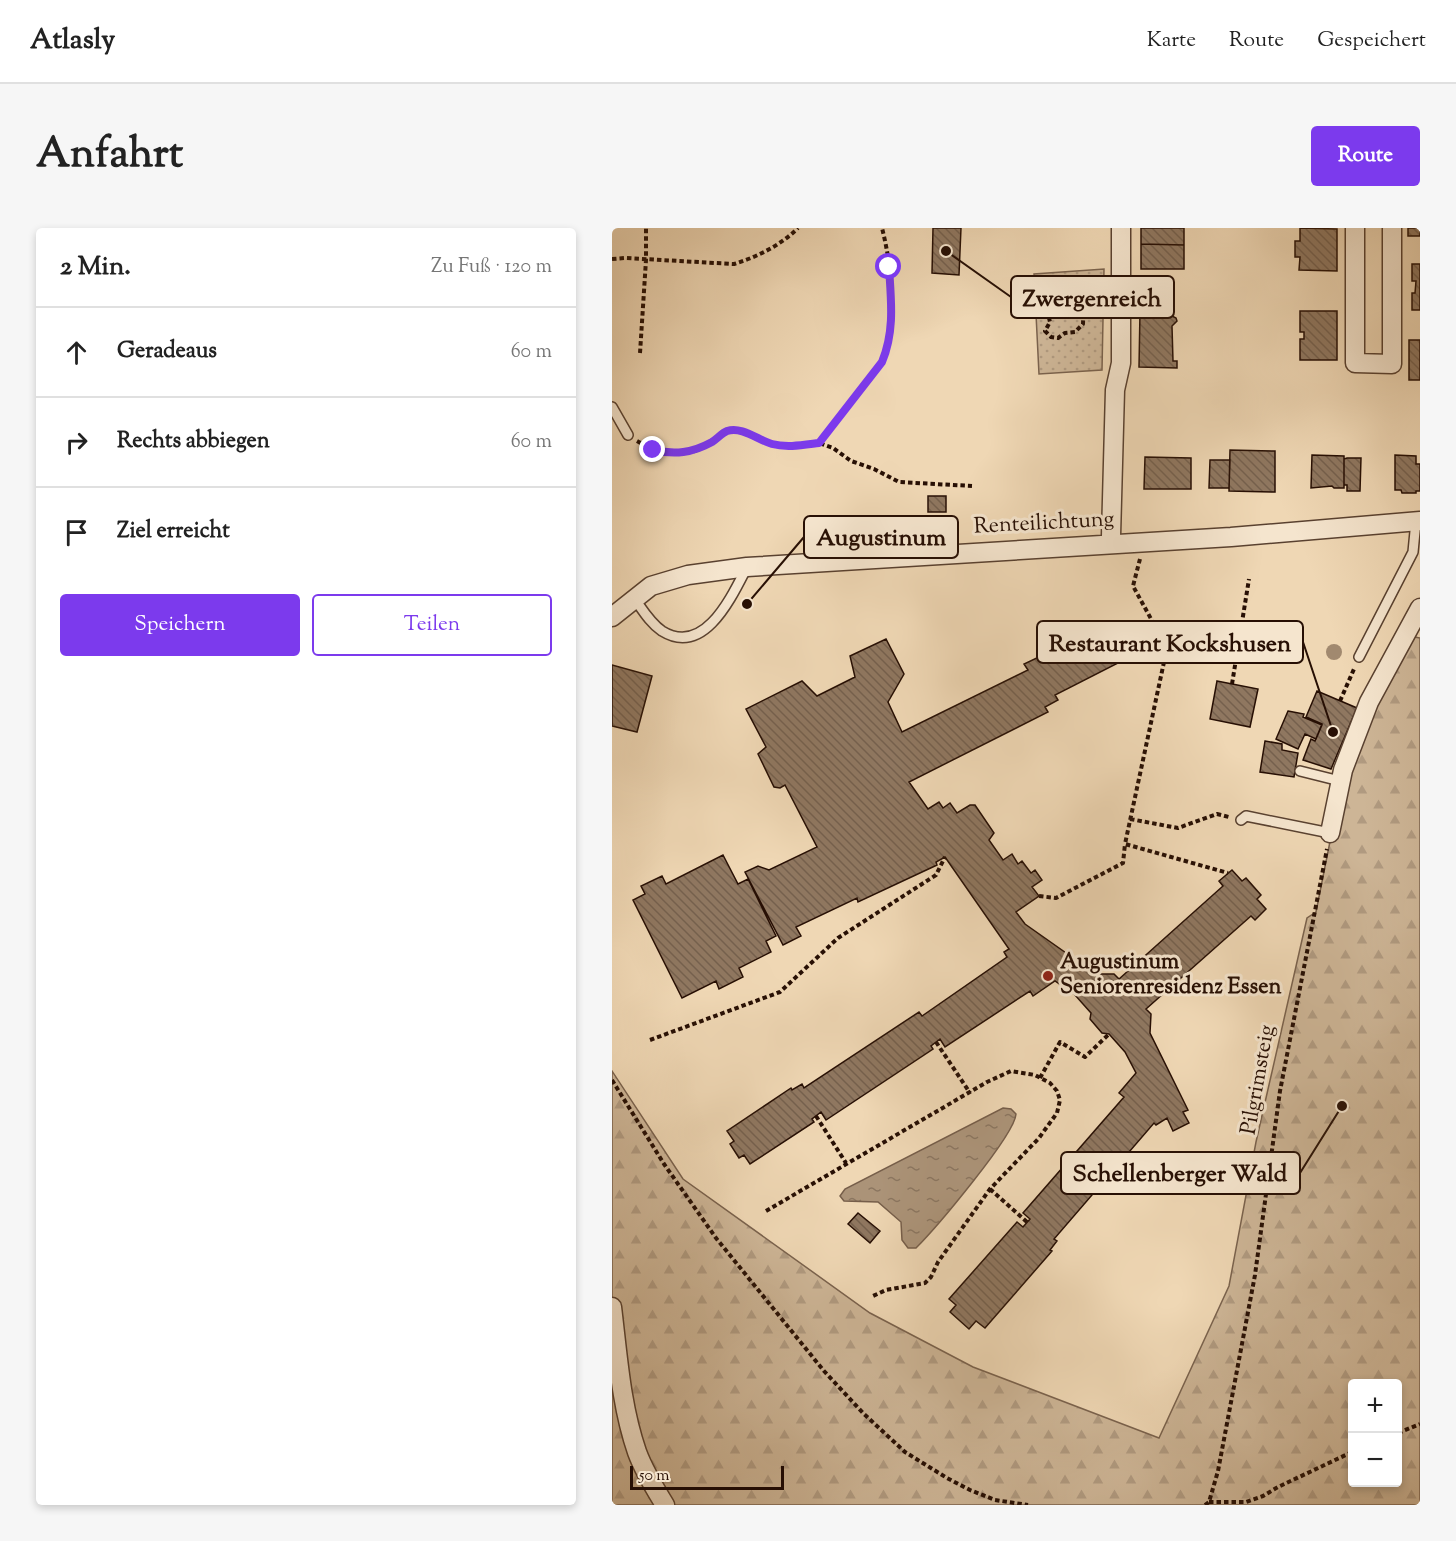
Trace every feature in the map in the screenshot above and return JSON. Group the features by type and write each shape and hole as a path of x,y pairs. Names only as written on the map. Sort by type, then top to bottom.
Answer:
{"street":[{"path":"1113,544 1115,390 1121,363 1121,228"},
{"path":"1355,228 1355,363 1392,364 1392,228"},
{"name":"Renteilichtung","path":"612,617 651,586 669,580 747,567 1353,528 1418,521"},
{"path":"1330,833 1343,770 1368,702 1420,608"},
{"path":"612,1308 622,1388 635,1444 654,1487 666,1505"}],"lane":[{"path":"612,407 628,435"},
{"path":"1359,657 1413,552 1418,521"},
{"path":"634,598 661,630 687,639 703,632 714,620 726,605 747,567"},
{"path":"1300,771 1340,782"},
{"path":"1241,820 1246,816 1330,833"}],"path":[{"path":"640,353 646,228"},
{"path":"612,259 734,264 750,259 788,238 798,228"},
{"path":"819,443 882,362 886,352 892,311 886,243 882,228"},
{"path":"1055,287 1047,288 1046,306 1050,322 1045,332 1051,337 1058,338 1065,333 1075,332 1083,324 1084,290 1121,288"},
{"path":"628,435 653,450 680,454 695,451 727,431 743,432 772,444 799,446 819,443 833,448 851,461 874,469 899,482 972,486"},
{"path":"1039,896 1056,898 1123,863 1130,819 1167,648 1133,586 1140,563 1141,542"},
{"path":"1232,684 1249,579"},
{"path":"1340,701 1359,657"},
{"path":"1130,819 1178,828 1217,814 1241,820"},
{"name":"Pilgrimsteig","path":"1207,1504 1218,1471 1255,1275 1280,1091 1330,833"},
{"path":"1125,844 1228,873"},
{"path":"650,1040 780,992 838,938 936,875 945,857"},
{"path":"1040,1078 1060,1042 1085,1057 1108,1034"},
{"path":"936,1042 970,1093"},
{"path":"766,1211 846,1163 909,1130 1011,1071 1040,1078 1057,1091 1060,1100 1057,1113 1039,1138 990,1189 938,1262 931,1277 925,1283 886,1290 873,1296"},
{"path":"612,1080 664,1164 716,1238 824,1371 864,1413 905,1452 947,1478 995,1500 1028,1505"},
{"path":"816,1116 846,1163"},
{"path":"990,1189 1027,1222"},
{"path":"1402,1431 1420,1424"},
{"path":"1207,1504 1246,1502 1263,1497 1278,1486 1348,1454"}],"green space":[{"path":"1104,269 1102,370 1039,374 1034,274"},
{"path":"1409,636 1420,638 1420,1505 612,1505 612,1071 683,1179 870,1313 973,1367 1159,1438 1229,1286 1256,1142 1307,918 1316,912 1344,771"}],"water":[{"path":"1003,1108 1011,1109 1016,1114 1003,1141 956,1203 916,1248 908,1248 902,1240 901,1222 878,1202 844,1201 840,1196 845,1189"}],"building":[{"path":"933,228 961,228 959,275 932,273"},
{"path":"1141,228 1184,228 1184,245 1141,244"},
{"path":"1300,228 1337,229 1337,271 1299,270 1300,257 1295,257 1295,241 1300,241"},
{"path":"1408,228 1420,228 1420,236 1408,236"},
{"path":"1141,244 1184,245 1184,269 1141,269"},
{"path":"1412,264 1420,264 1420,310 1412,310 1412,293 1415,293 1416,281 1412,281"},
{"path":"1140,311 1172,311 1172,316 1177,321 1172,326 1173,361 1177,361 1177,368 1139,367"},
{"path":"1300,311 1337,311 1337,360 1300,360 1300,339 1304,339 1304,332 1300,332"},
{"path":"1409,340 1420,340 1420,380 1409,380"},
{"path":"1230,450 1275,451 1275,492 1229,491"},
{"path":"1312,455 1344,456 1344,488 1332,486 1311,488"},
{"path":"1395,455 1416,456 1416,464 1420,464 1420,491 1402,493 1401,490 1395,490"},
{"path":"1145,457 1191,458 1191,489 1144,489"},
{"path":"1361,458 1360,491 1347,491 1347,485 1344,485 1344,459"},
{"path":"1210,460 1230,460 1229,488 1209,488"},
{"path":"928,496 946,496 946,512 928,512"},
{"name":"Augustinum Seniorenresidenz Essen","path":"1104,626 1122,661 1055,695 1058,700 1045,707 1048,712 909,782 928,809 939,802 943,808 950,803 957,813 970,805 975,805 994,833 989,840 1003,860 1012,854 1018,864 1022,861 1031,873 1035,870 1042,880 1032,887 1039,896 1016,912 1025,924 1096,974 1114,974 1119,979 1223,886 1219,881 1232,870 1242,881 1246,878 1261,895 1257,899 1266,909 1255,920 1251,916 1146,1009 1151,1014 1150,1033 1188,1110 1183,1112 1189,1123 1173,1131 1167,1118 1156,1125 1154,1123 1054,1239 1057,1241 1050,1250 1052,1251 985,1328 976,1321 969,1329 950,1312 956,1305 949,1299 1017,1222 1023,1227 1030,1219 1023,1213 1124,1097 1119,1093 1136,1073 1125,1052 1109,1034 1102,1033 1090,1019 1091,1013 1075,995 1055,981 1033,996 1030,991 945,1047 940,1039 931,1046 933,1049 826,1120 821,1112 812,1119 814,1122 750,1164 744,1155 739,1158 730,1144 734,1141 727,1131 791,1088 792,1090 802,1084 804,1088 919,1012 922,1016 1007,957 1004,952 1009,949 945,857 936,862 937,865 858,902 857,898 796,927 801,936 783,945 745,872 758,866 769,870 817,847 785,785 780,788 774,787 758,754 766,747 746,709 802,681 817,696 855,677 850,656 886,639 904,674 888,702 902,732 1028,670 1024,664"},
{"path":"612,665 652,676 637,732 612,726"},
{"path":"1217,681 1258,689 1250,727 1210,719"},
{"path":"1317,691 1357,708 1331,769 1303,760 1311,739 1315,741 1322,724 1306,717"},
{"path":"1288,711 1304,714 1303,717 1322,725 1316,739 1305,734 1298,749 1276,739"},
{"path":"1265,741 1282,744 1282,750 1298,753 1294,777 1260,772"},
{"path":"723,855 738,884 748,879 776,936 766,941 771,952 739,968 743,977 719,989 716,981 682,998 633,900 645,894 641,886 662,876 666,884"},
{"path":"858,1213 880,1231 870,1243 848,1224"}],"place":[{"name":"Zwergenreich","path":"946,251"},
{"name":"Augustinum","path":"747,604"},
{"name":"Restaurant Kockshusen","path":"1333,732"},
{"name":"Augustinum Seniorenresidenz Essen","path":"1048,976"},
{"name":"Schellenberger Wald","path":"1342,1106"}],"route":[{"path":"653,450 680,454 695,451 727,431 734,430 772,444 799,446 819,443 882,362 886,352 892,311 889,267"}]}
